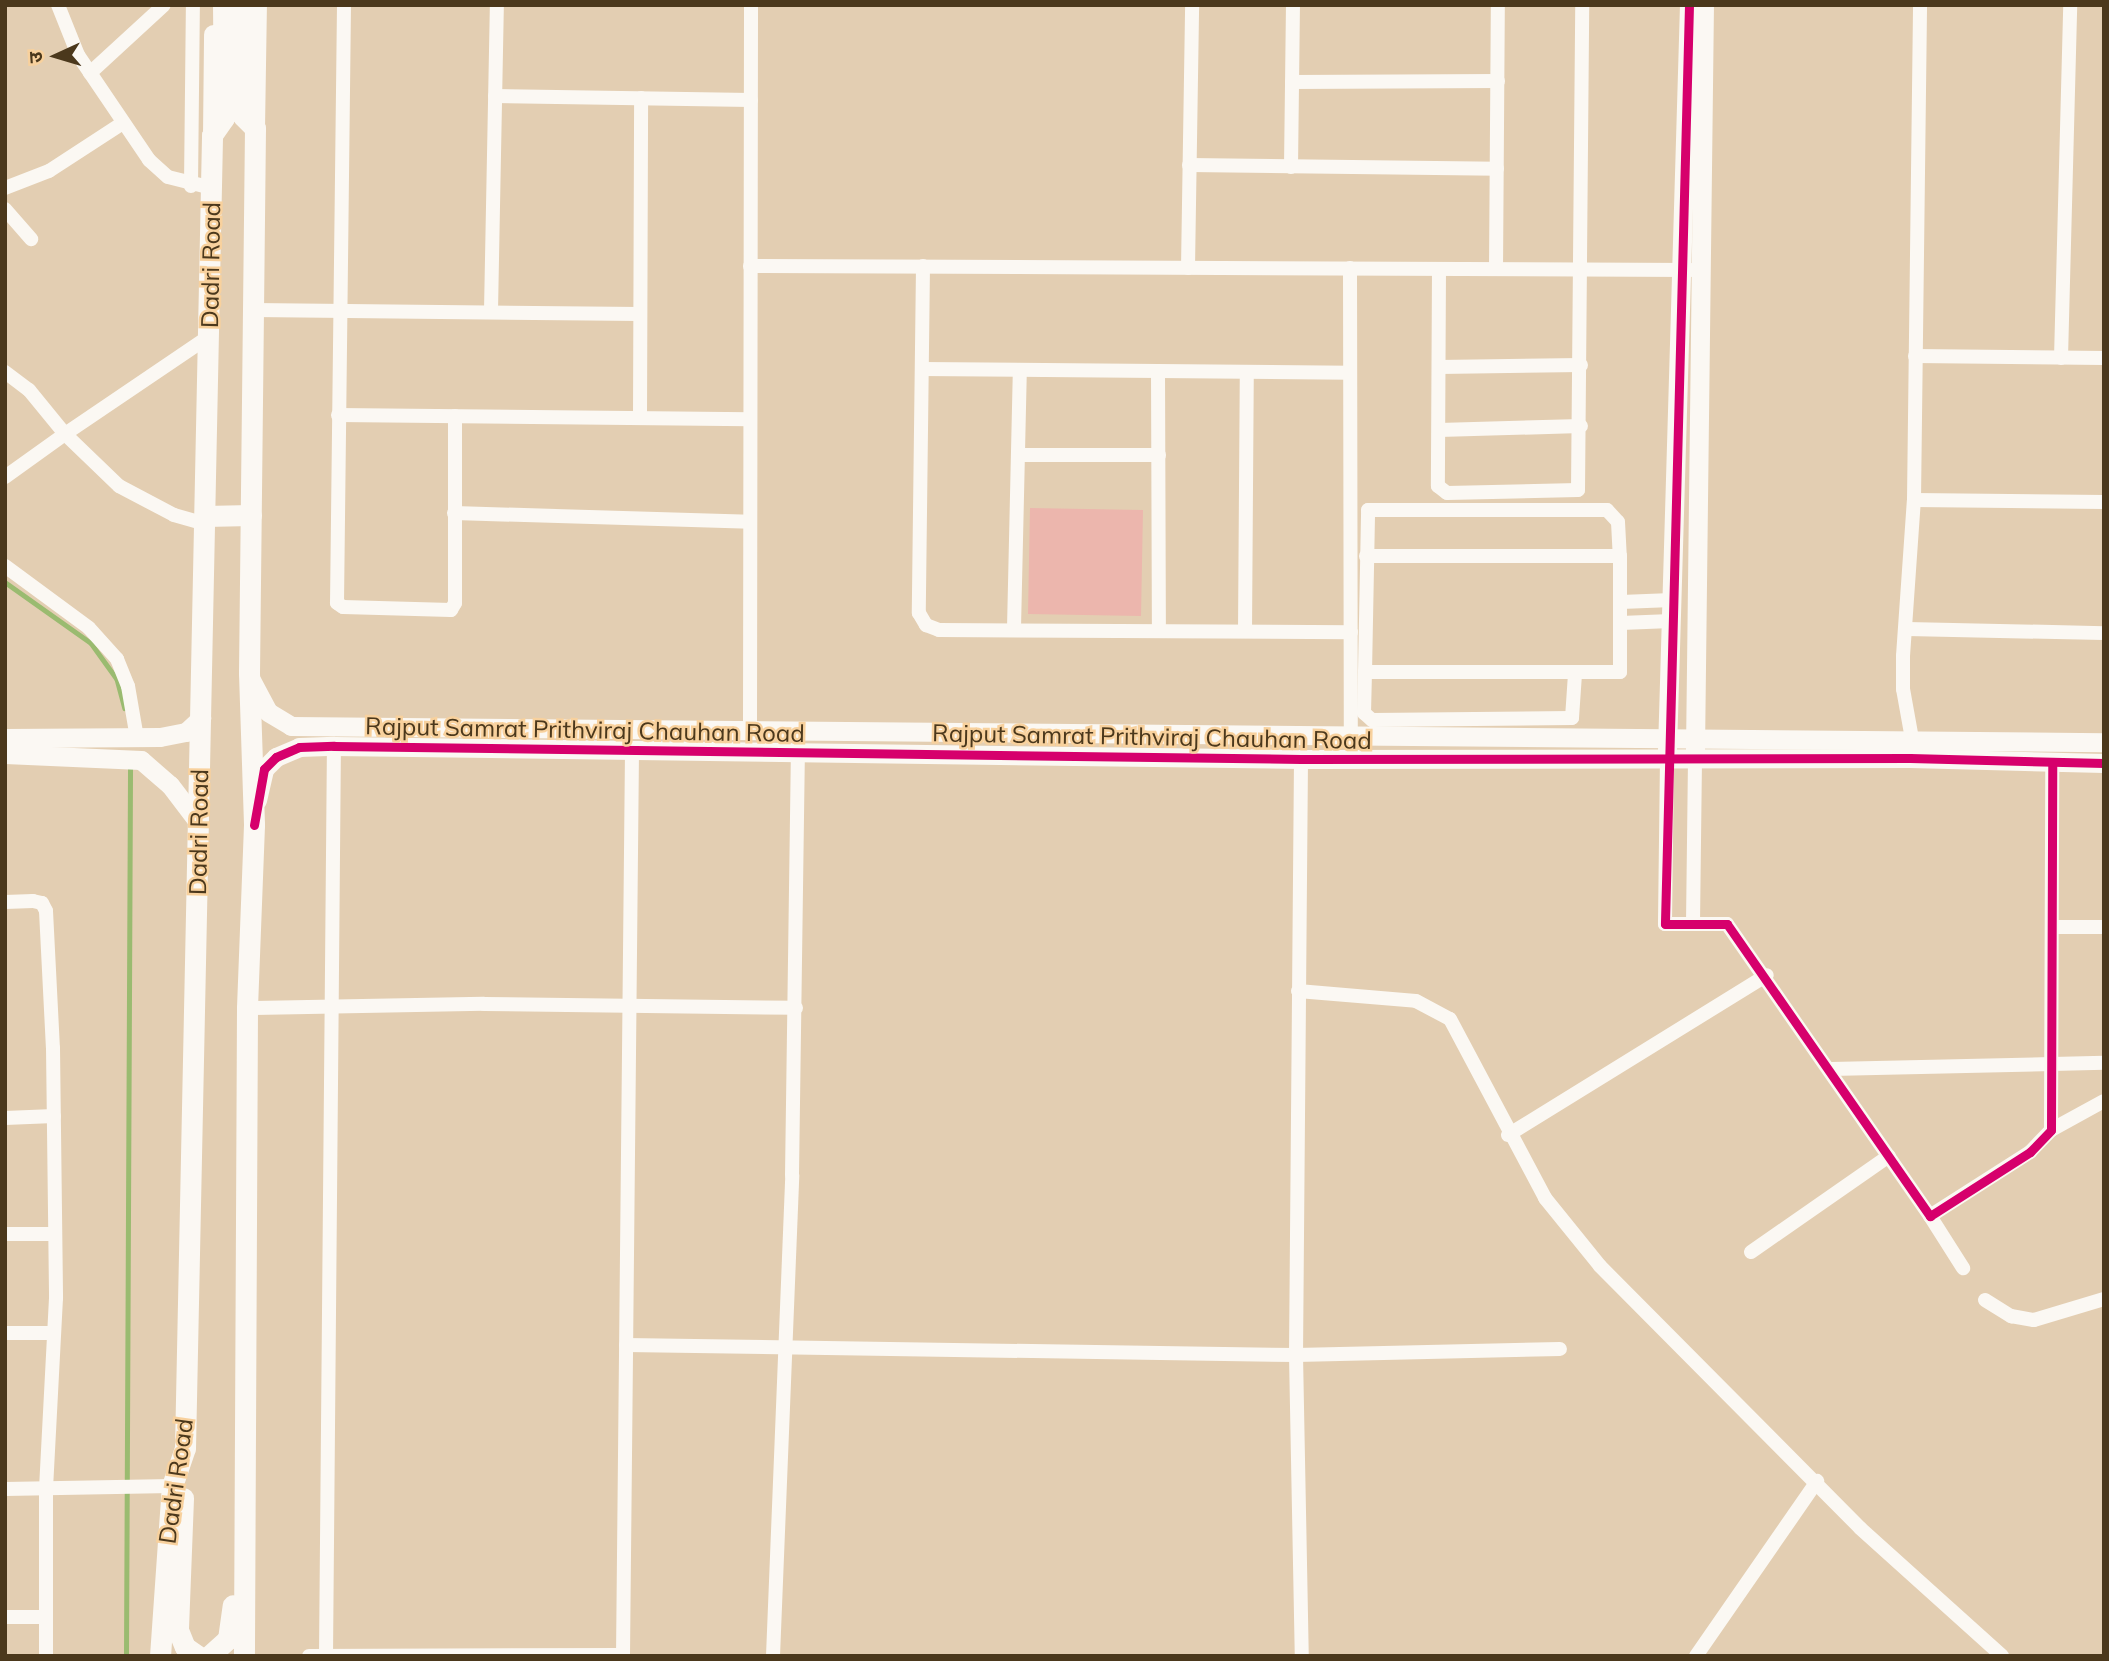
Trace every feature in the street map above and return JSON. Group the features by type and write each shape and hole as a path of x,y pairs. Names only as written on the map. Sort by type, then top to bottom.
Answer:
{"main road":[{"path":"223,5 243,116 255,128"},
{"path":"212,135 224,118 244,5"},
{"name":"Dadri Road","path":"244,1656 242,1541 247,1007 254,825 249,673 255,128"},
{"name":"Dadri Road","path":"160,1656 172,1486 185,1448 210,336 202,187 212,135"},
{"path":"205,520 251,515"},
{"path":"185,1448 178,1630 185,1647 198,1656"},
{"path":"209,1656 228,1639 242,1541"}],"street":[{"path":"58,5 90,73 121,124 168,177 202,187 193,5"},
{"path":"90,73 164,5"},
{"name":"Dadri Road","path":"212,135 214,5"},
{"name":"Dadri Road","path":"255,128 257,5"},
{"path":"344,5 337,603 444,613 451,610 455,416"},
{"path":"491,311 497,5"},
{"path":"750,728 751,5"},
{"path":"1188,268 1192,5"},
{"path":"1291,167 1293,5"},
{"path":"1496,269 1498,5"},
{"path":"1439,269 1438,486 1442,492 1572,492 1581,485 1583,5"},
{"path":"1689,5 1695,737 1693,923"},
{"path":"1704,5 1692,270 1671,621 1665,924 1727,924 1767,975 1964,1268"},
{"path":"1912,739 1903,689 1914,500 1920,5"},
{"path":"2061,358 2070,5"},
{"path":"1292,82 1497,81"},
{"path":"495,96 751,100"},
{"path":"640,418 641,98"},
{"path":"5,188 49,171 121,124"},
{"path":"1189,165 1497,169"},
{"path":"5,209 31,239"},
{"path":"750,266 1692,270"},
{"path":"923,267 919,613 926,625 939,630 1014,628 1351,632"},
{"path":"1350,268 1351,734"},
{"path":"253,310 340,308 640,314"},
{"path":"5,477 210,336"},
{"path":"1915,356 2104,358"},
{"path":"1439,367 1581,365"},
{"path":"922,369 1350,373"},
{"path":"1014,628 1020,370"},
{"path":"1158,371 1159,630"},
{"path":"5,372 29,390 65,434 119,486 174,515 205,520"},
{"path":"1245,631 1247,372"},
{"path":"338,415 750,419"},
{"path":"1439,430 1581,426"},
{"path":"1018,455 1159,455"},
{"path":"1914,500 2104,502"},
{"path":"1365,672 1619,672 1621,602 1618,522 1607,510 1373,507 1366,515 1364,713 1372,720 1572,718 1575,674"},
{"path":"454,513 750,522"},
{"path":"1366,556 1620,556"},
{"path":"5,566 89,628 117,659 128,686 136,738"},
{"path":"1621,602 1672,600"},
{"path":"1621,623 1671,621"},
{"path":"1907,632 2104,633"},
{"name":"Rajput Samrat Prithviraj Chauhan Road","path":"249,673 251,687 268,712 291,726 2104,742"},
{"path":"5,738 136,738 187,732 201,718"},
{"path":"326,1655 334,746"},
{"name":"Rajput Samrat Prithviraj Chauhan Road","path":"254,825 264,769 276,757 299,747 1301,759 1695,758 2104,763"},
{"path":"309,1656 623,1655 632,750"},
{"path":"773,1656 783,1344 789,1267 796,1007 798,752"},
{"path":"5,754 141,760 170,785 199,823"},
{"path":"1301,759 1296,1354 1302,1656"},
{"path":"2051,1130 2052,762"},
{"path":"5,902 33,901 42,903 46,911 54,1116 55,1234 54,1333 47,1489 46,1656"},
{"path":"2052,927 2104,927"},
{"path":"1508,1135 1767,975"},
{"path":"1298,991 1416,1001 1432,1006 1450,1019 1463,1037 1508,1135 1545,1198 1600,1266 1923,1588 2002,1656"},
{"path":"247,1007 796,1007"},
{"path":"1831,1069 2104,1063"},
{"path":"1930,1216 2030,1152 2051,1130 2104,1101"},
{"path":"5,1118 54,1116"},
{"path":"1751,1252 1889,1156"},
{"path":"5,1234 55,1234"},
{"path":"1985,1300 2011,1316 2034,1320 2104,1299"},
{"path":"5,1333 54,1333"},
{"path":"626,1345 783,1344 1296,1354 1560,1349"},
{"path":"1696,1656 1817,1481"},
{"path":"5,1489 106,1490 172,1486"},
{"path":"5,1617 45,1617"}],"shaded area":[{"path":"1030,508 1143,510 1141,616 1028,614"}],"waterway":[{"path":"5,582 91,643 117,679 125,708"},
{"path":"126,1656 130,768"}],"cycle path":[{"path":"1689,5 1665,924 1727,924 1930,1216 2030,1152 2051,1130 2052,762"},
{"path":"254,825 264,769 276,757 299,747 1301,759 1910,758 2104,763"}]}
